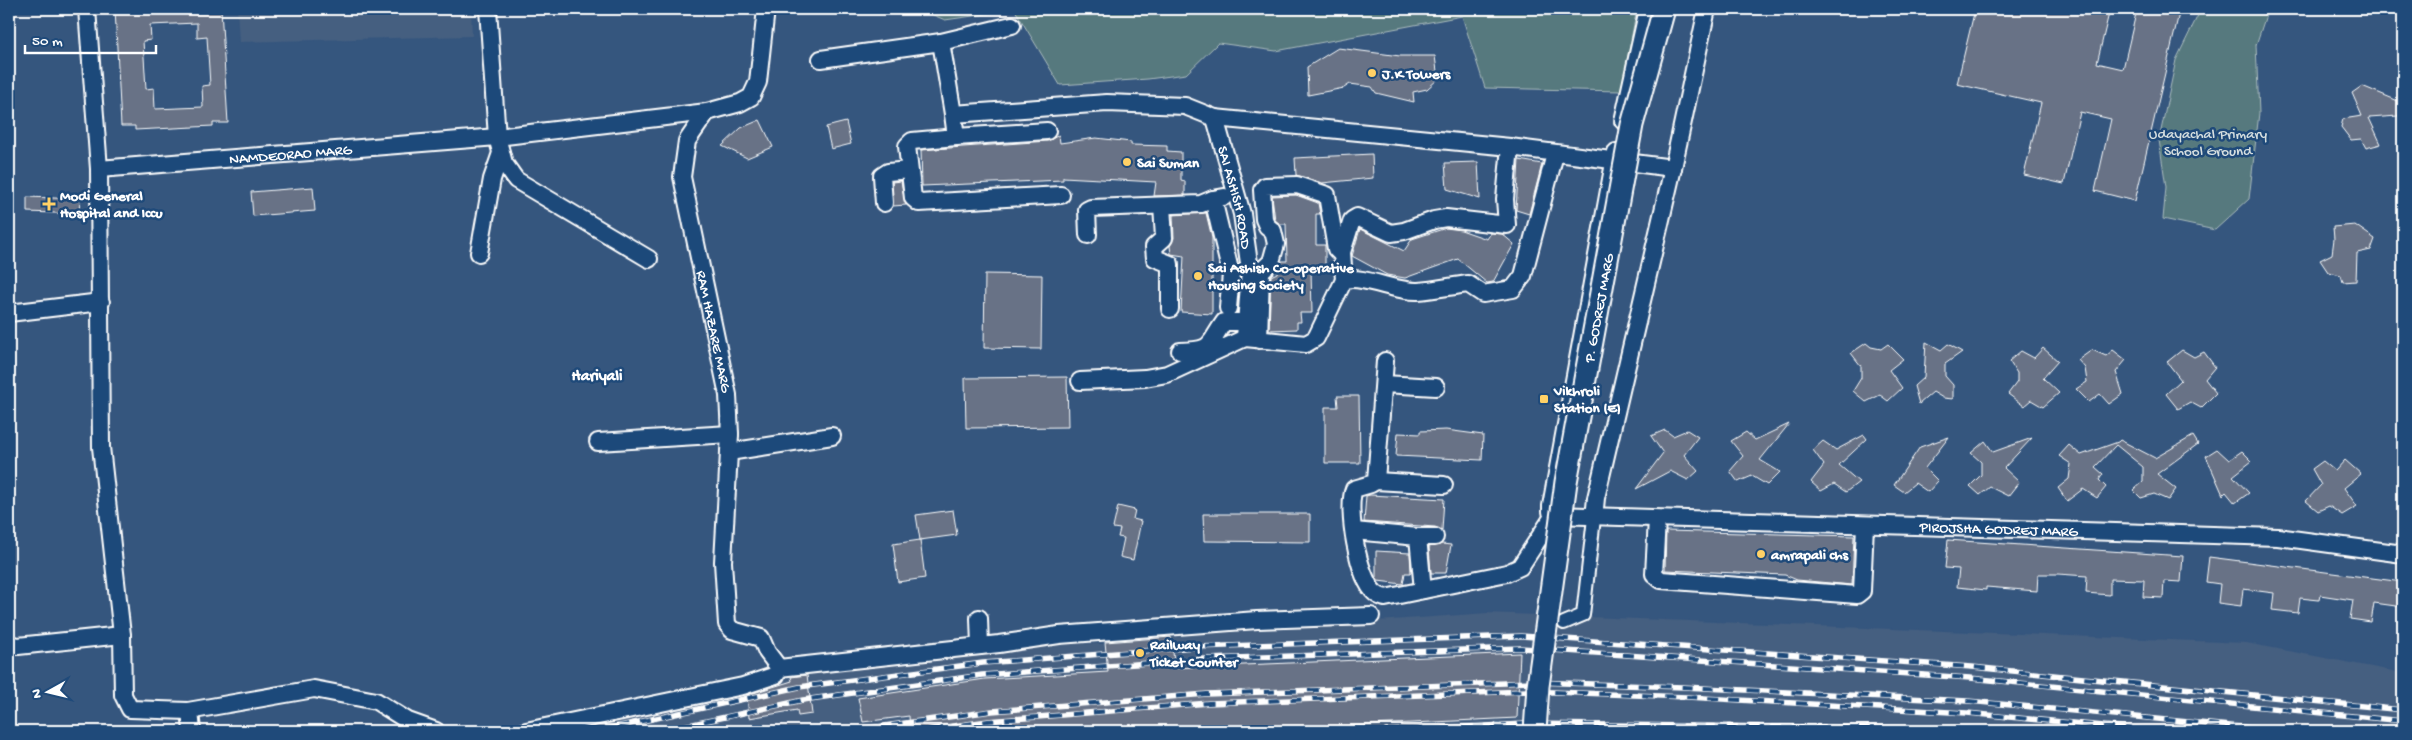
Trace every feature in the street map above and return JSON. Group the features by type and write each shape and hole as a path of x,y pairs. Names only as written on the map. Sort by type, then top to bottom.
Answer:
{"street":[{"path":"87,9 99,169 101,447 122,635 123,695 130,709 190,711 314,689 376,701 408,721 436,731"},
{"path":"488,9 497,137 504,163 516,180 649,258"},
{"path":"707,112 740,103 751,97 758,82 766,9"},
{"path":"1444,485 1376,481 1354,489 1351,496 1354,531 1362,570 1373,592 1385,598 1507,573 1520,567 1554,515 1551,512 1551,506 1614,161 1648,9"},
{"name":"P. GODREJ MARG","path":"1535,731 1538,686 1566,482 1632,125 1664,9"},
{"path":"1564,623 1583,615 1596,498 1673,168 1707,9"},
{"path":"821,59 941,42 1012,25"},
{"path":"941,42 956,137"},
{"path":"953,114 1107,103 1185,106 1215,118 1510,147 1534,155 1554,158 1614,161 1673,168"},
{"name":"NAMDEORAO MARG","path":"99,169 497,137 707,112"},
{"name":"RAM HAZARE MARG","path":"707,112 687,141 682,177 728,396 730,434 723,562 727,624 732,630 762,638 767,652 779,668"},
{"name":"SAI ASHISH ROAD","path":"1215,118 1242,214 1250,270 1250,333"},
{"path":"1047,131 912,141 907,146 914,198 919,203 1062,195"},
{"path":"1510,147 1511,166"},
{"path":"912,148 917,189 922,192 988,189 996,192 1000,199"},
{"path":"479,253 492,179 501,153"},
{"path":"1507,225 1505,199 1514,157 1534,155"},
{"path":"1344,280 1352,278 1396,289 1418,291 1468,284 1483,294 1513,289 1523,276 1554,158"},
{"path":"884,203 882,176 888,172 909,170"},
{"path":"1250,333 1261,271 1271,262 1276,244 1273,231 1267,226 1264,219 1262,190 1265,186 1297,185 1327,195 1336,249 1342,255"},
{"path":"1088,235 1087,210 1091,208 1201,204 1213,199 1236,194"},
{"path":"1213,199 1231,274 1228,308"},
{"path":"1162,206 1164,238 1154,247 1155,258 1170,264 1170,309"},
{"path":"1180,351 1199,350 1209,346 1224,322 1250,333 1306,344 1316,338 1344,280 1342,255 1352,220 1357,217 1391,233 1404,232 1434,220 1446,218 1507,225 1533,236"},
{"path":"9,313 101,302"},
{"path":"1080,381 1145,378 1167,374 1250,333"},
{"path":"1376,481 1385,361"},
{"path":"1384,384 1436,388"},
{"path":"598,442 730,434"},
{"path":"729,452 832,436"},
{"name":"PIROJSHA GODREJ MARG","path":"1554,515 1594,518 2278,537 2403,554"},
{"path":"1657,519 1654,574 1661,580 1857,595 1862,591 1865,525"},
{"path":"1354,531 1435,537"},
{"path":"1418,537 1422,590"},
{"path":"526,731 743,686 776,675 779,668 980,646 1059,635 1257,620 1371,616"},
{"path":"979,618 980,646"},
{"path":"9,644 18,646 122,635"},
{"path":"190,711 192,731"}],"shaded area":[{"path":"237,9 471,9 472,36 239,42"},
{"path":"1487,613 2247,643 2403,673 2403,731 566,731 735,695 752,685 848,668 1078,643 1101,644 1211,633"}],"green space":[{"path":"919,9 1637,9 1621,91 1485,88 1462,16 1276,51 1218,43 1186,74 1148,79 1060,85 1015,10 945,20"},
{"name":"Udayachal Primary School Ground","path":"2201,9 2268,9 2256,45 2259,113 2249,199 2215,230 2163,219 2166,187 2159,140 2176,60"}],"building":[{"path":"115,9 221,9 228,123 213,123 213,126 135,130 135,126 121,126","holes":["197,23 197,38 207,37 210,85 202,86 203,107 155,109 154,88 146,89 143,41 151,40 150,25"]},
{"path":"1975,9 2110,9 2097,63 2123,69 2137,9 2180,9 2135,201 2095,191 2111,119 2080,112 2064,184 2024,175 2041,103 1957,84"},
{"name":"J.K Towers","path":"1338,48 1400,56 1435,56 1438,79 1427,89 1413,92 1414,102 1376,93 1372,87 1350,84 1344,88 1308,95 1307,67"},
{"path":"2362,86 2403,103 2398,116 2369,118 2381,144 2366,148 2361,139 2351,140 2341,127 2343,119 2362,116 2352,93"},
{"path":"760,120 773,147 747,158 722,146 741,128"},
{"path":"846,122 851,144 831,149 826,127"},
{"path":"1059,135 1060,143 1096,138 1131,142 1131,145 1167,146 1167,151 1181,152 1181,180 1185,181 1185,195 1154,196 1156,182 1063,177 1063,180 922,186 921,150 1048,141"},
{"path":"1372,154 1373,178 1322,183 1296,175 1295,158"},
{"path":"1519,160 1542,164 1529,214 1516,210"},
{"path":"1478,162 1480,199 1447,189 1445,163"},
{"path":"901,181 906,205 893,206 892,182"},
{"path":"313,187 315,211 253,216 251,192"},
{"path":"1296,195 1318,203 1320,214 1316,214 1316,245 1325,245 1325,270 1311,270 1312,313 1300,313 1301,322 1297,322 1297,329 1269,330 1271,276 1277,273 1282,261 1287,261 1286,224 1280,224 1275,220 1272,196"},
{"path":"27,197 80,199 79,214 27,212"},
{"name":"Sai Ashish Co-operative Housing Society","path":"1206,213 1212,238 1212,314 1181,312 1184,256 1171,254 1170,246 1174,238 1173,215"},
{"path":"2355,225 2375,239 2371,250 2357,253 2356,281 2343,282 2341,275 2328,272 2320,260 2332,254 2333,227"},
{"path":"1446,228 1461,230 1487,239 1491,233 1502,234 1514,244 1493,282 1487,283 1458,259 1405,278 1387,275 1352,256 1360,229 1404,251 1412,239"},
{"path":"985,274 1042,275 1041,349 984,348"},
{"path":"1926,342 1941,350 1948,344 1962,352 1945,364 1945,376 1953,385 1953,399 1943,398 1933,392 1919,404 1914,386 1924,377"},
{"path":"1866,343 1871,347 1881,349 1888,344 1903,359 1889,370 1902,388 1888,401 1880,395 1866,402 1853,391 1861,378 1861,366 1851,353"},
{"path":"2043,348 2058,361 2043,378 2059,393 2043,407 2031,400 2024,406 2008,394 2017,382 2017,373 2009,361 2021,351 2034,358"},
{"path":"2092,350 2106,356 2113,350 2126,360 2116,372 2123,394 2109,404 2100,394 2089,402 2076,389 2087,382 2085,368 2078,360"},
{"path":"2182,350 2194,357 2204,352 2215,367 2205,379 2216,393 2201,408 2190,402 2178,409 2166,394 2181,380 2167,362"},
{"path":"1067,377 1068,427 966,428 965,378"},
{"path":"1337,396 1359,396 1360,463 1325,463 1325,407 1338,407"},
{"path":"1789,424 1760,460 1780,472 1767,485 1752,476 1738,482 1730,471 1743,456 1731,441 1746,432 1755,440"},
{"path":"1446,430 1483,435 1482,460 1396,456 1398,433 1420,434 1420,431"},
{"path":"1665,430 1673,436 1687,430 1698,437 1684,455 1698,471 1688,480 1670,471 1636,489 1663,453 1651,436"},
{"path":"1864,435 1867,439 1839,465 1859,482 1846,492 1834,484 1821,491 1811,482 1824,465 1813,450 1823,441 1836,450"},
{"path":"2193,436 2198,444 2157,474 2176,489 2168,500 2154,494 2141,498 2133,490 2143,481 2143,467 2116,445 2095,467 2103,474 2099,480 2106,487 2097,498 2083,489 2067,501 2058,488 2069,479 2071,464 2059,456 2069,445 2081,455 2120,440 2155,458"},
{"path":"1949,437 1925,468 1938,481 1928,492 1915,483 1904,492 1894,485 1920,447"},
{"path":"2032,438 2004,468 2019,482 2008,496 1990,487 1980,495 1970,486 1981,475 1981,462 1971,453 1985,441 1993,452"},
{"path":"2217,449 2229,460 2242,451 2252,461 2233,476 2249,493 2235,503 2226,492 2223,495 2206,456"},
{"path":"2345,460 2361,474 2344,488 2357,506 2342,515 2329,506 2318,511 2306,501 2321,485 2312,469 2323,461 2335,471"},
{"path":"1366,496 1444,499 1442,530 1435,527 1364,522"},
{"path":"1118,506 1135,510 1133,519 1141,521 1133,560 1120,557 1124,538 1118,537 1120,529 1113,528"},
{"path":"953,510 957,535 920,540 916,515"},
{"path":"1203,514 1310,514 1310,542 1204,541"},
{"name":"amrapali chs","path":"1666,531 1854,536 1852,585 1797,580 1785,575 1665,570"},
{"path":"920,540 925,578 898,582 893,544"},
{"path":"1948,540 2183,556 2181,582 2164,581 2163,598 2143,597 2144,580 2110,579 2110,595 2086,593 2087,576 2058,574 2038,574 2037,591 1986,587 1986,590 1957,587 1959,569 1945,568"},
{"path":"1442,544 1451,545 1446,573 1431,573 1429,547"},
{"path":"1376,551 1410,553 1411,573 1405,573 1403,584 1378,581 1376,577"},
{"path":"2209,557 2403,582 2403,607 2374,603 2371,622 2350,619 2353,600 2320,595 2319,600 2300,598 2298,613 2272,610 2274,593 2243,589 2241,606 2218,603 2220,584 2206,582"},
{"path":"1171,637 1175,668 1520,653 1517,718 1246,731 910,731 909,716 863,722 858,698 985,679 1108,672 1105,642"},
{"path":"807,675 812,714 798,716 797,710 749,718 747,695 792,681 791,677"}],"railway":[{"path":"597,731 799,687 983,663 1196,647 1521,636 1972,667 2403,710"},
{"path":"661,731 803,700 982,675 1205,659 1521,648 1970,678 2403,721"},
{"path":"848,731 992,711 1207,694 1533,682 1683,687 1968,701 2283,731"},
{"path":"918,731 988,721 1209,703 1527,691 1687,697 1967,713 2156,731"},
{"path":"1386,731 1525,724 1966,729 1992,731"}],"place":[{"name":"J.K Towers","path":"1372,73"},
{"name":"Sai Suman","path":"1127,162"},
{"name":"Modi General Hospital and Iccu","path":"49,204"},
{"name":"Sai Ashish Co-operative Housing Society","path":"1198,276"},
{"name":"Vikhroli Station (E)","path":"1544,399"},
{"name":"amrapali chs","path":"1761,554"},
{"name":"Railway Ticket Counter","path":"1140,653"}],"district":[{"name":"Hariyali","path":"597,374"}]}
